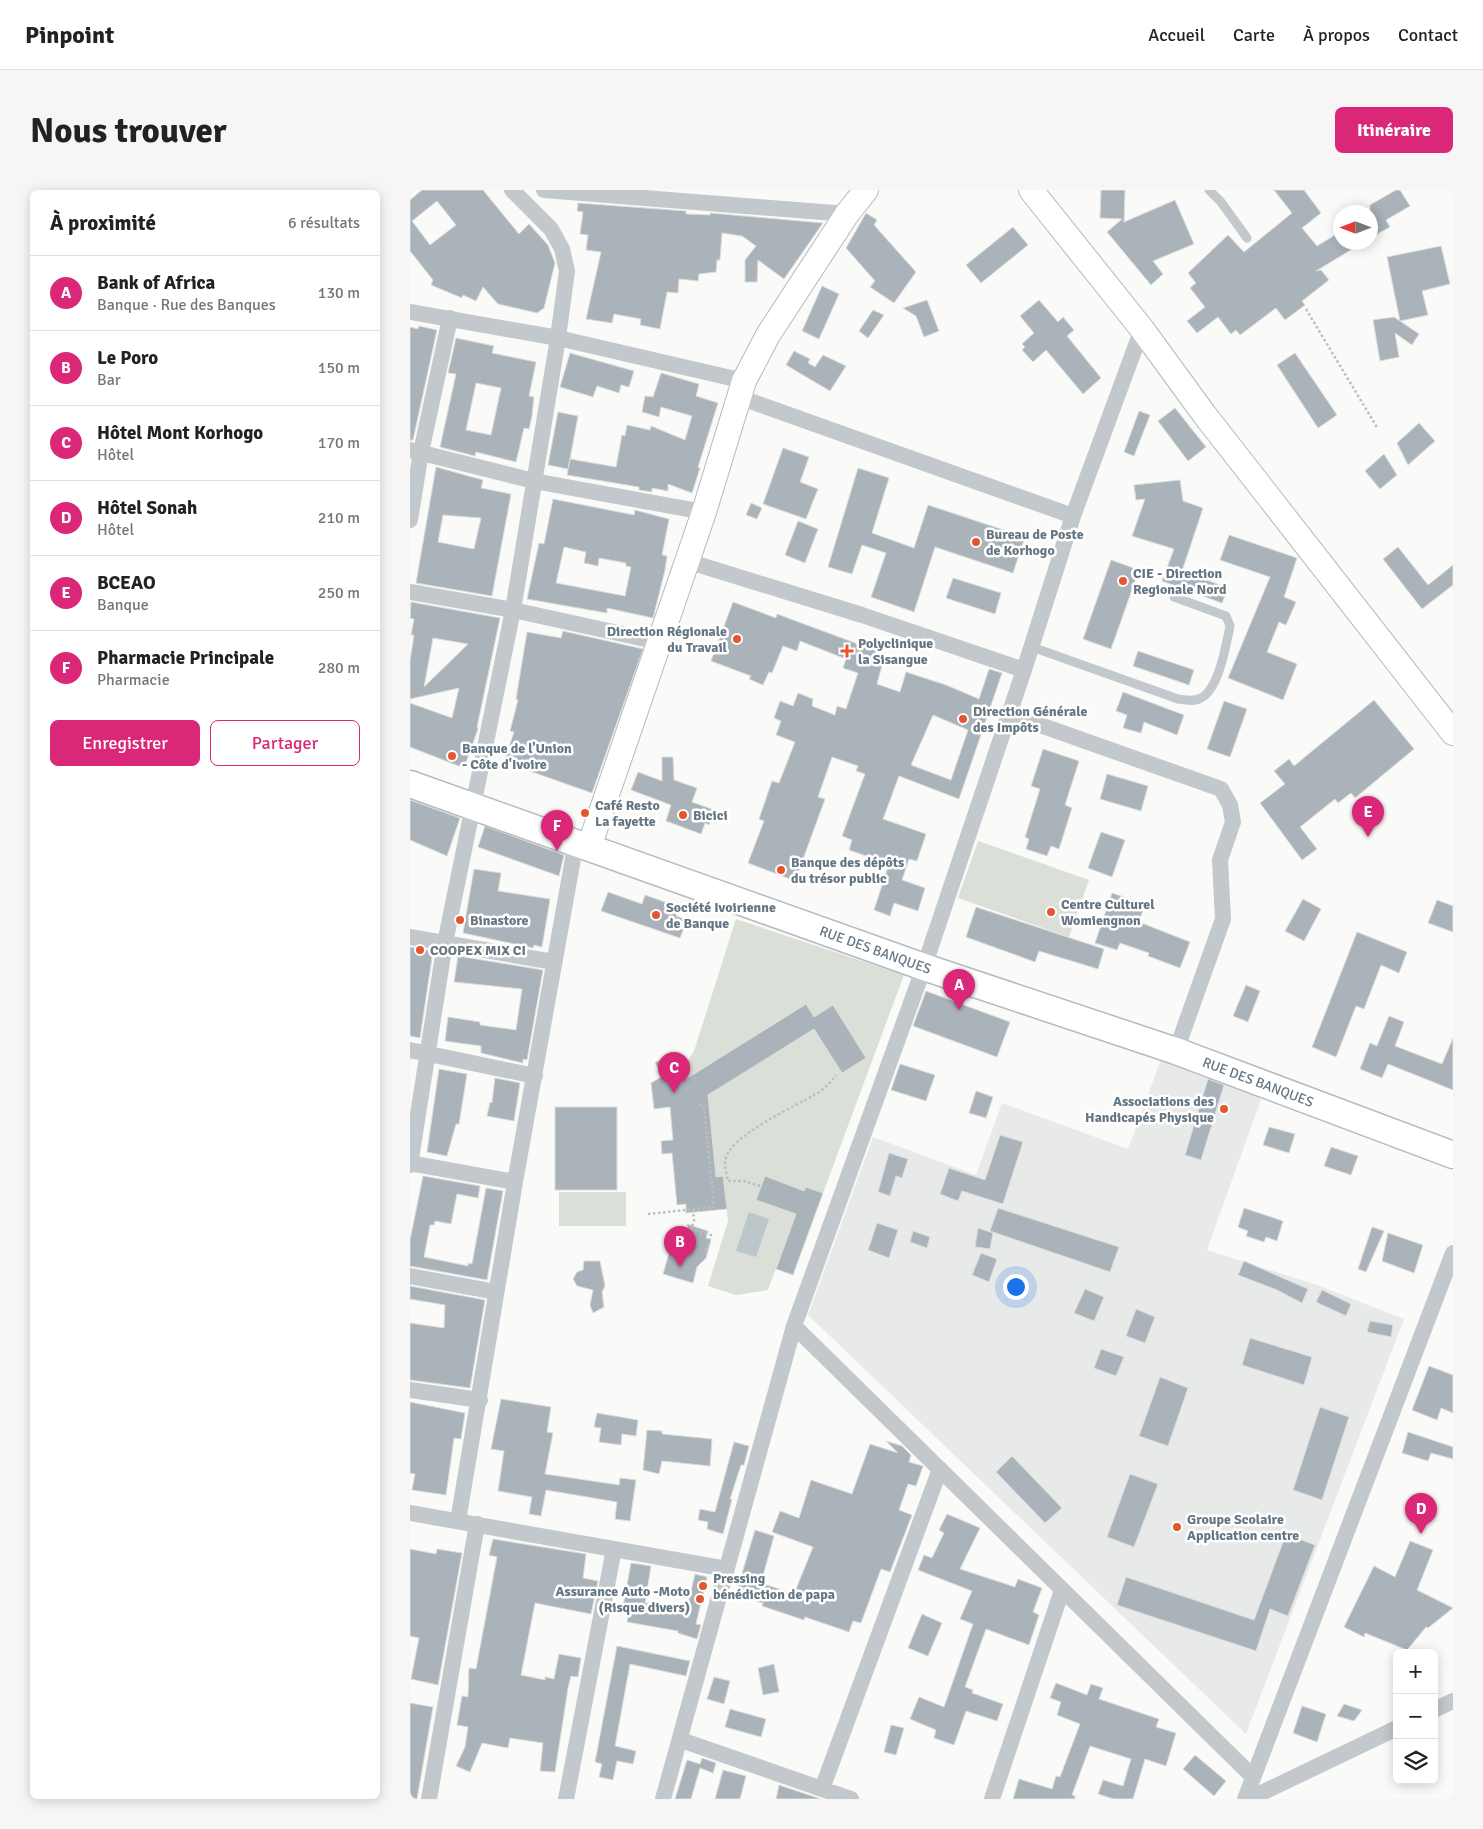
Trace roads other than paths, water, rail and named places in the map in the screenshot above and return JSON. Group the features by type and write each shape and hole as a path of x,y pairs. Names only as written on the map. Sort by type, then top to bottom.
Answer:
{"main road":[{"name":"RUE DES BANQUES","path":"410,784 924,967 1176,1051 1453,1155"}],"street":[{"path":"512,190 551,229 562,249 567,271 558,338 513,610 445,943 410,1164 515,1182"},
{"path":"544,190 847,214"},
{"path":"458,1521 554,962 582,845 659,642 704,512 742,389 768,335 847,214 866,190"},
{"path":"1038,192 1142,328 1204,414 1453,733"},
{"path":"410,312 558,338 742,389 1073,516"},
{"path":"410,520 415,451 450,318"},
{"path":"663,1799 681,1740 794,1326 924,967 1010,714 1073,516 1142,328"},
{"path":"415,451 534,481 704,512"},
{"path":"687,561 862,615 1024,670"},
{"path":"410,592 513,610 659,642"},
{"path":"1010,714 1221,789 1230,805 1233,822 1220,860 1223,919 1176,1051"},
{"path":"410,937 554,962"},
{"path":"410,1050 535,1076"},
{"path":"1247,1799 1252,1776 1453,1253"},
{"path":"410,1276 496,1292"},
{"path":"794,1326 1252,1776"},
{"path":"410,1390 480,1400"},
{"path":"822,1789 940,1469"},
{"path":"410,1513 727,1569"},
{"path":"429,1799 477,1524"},
{"path":"566,1799 614,1549"},
{"path":"992,1799 1062,1590"},
{"path":"1438,1708 1453,1701"},
{"path":"1247,1799 1393,1730"},
{"path":"681,1740 851,1799"}],"lane":[{"path":"1209,190 1222,202 1247,238"},
{"path":"1032,647 1178,699 1188,701 1200,699 1208,693 1218,672 1230,626 1229,620 1226,616 1174,597"}],"place":[{"name":"Bureau de Poste de Korhogo","path":"976,542"},
{"name":"CIE - Direction Regionale Nord","path":"1123,581"},
{"name":"Direction Régionale du Travail","path":"737,639"},
{"name":"Polyclinique la Sisangue","path":"847,651"},
{"name":"Direction Générale des Impôts","path":"963,719"},
{"name":"Banque de l'Union - Côte d'Ivoire","path":"452,756"},
{"name":"Café Resto La fayette","path":"585,813"},
{"name":"Bicici","path":"683,815"},
{"name":"BCEAO","path":"1368,837"},
{"name":"Pharmacie Principale","path":"557,851"},
{"name":"Banque des dépôts du trésor public","path":"781,870"},
{"name":"Centre Culturel Womiengnon","path":"1051,912"},
{"name":"Société Ivoirienne de Banque","path":"656,915"},
{"name":"Binastore","path":"460,920"},
{"name":"COOPEX MIX CI","path":"420,950"},
{"name":"Bank of Africa","path":"959,1010"},
{"name":"Hôtel Mont Korhogo","path":"674,1093"},
{"name":"Associations des Handicapés Physique","path":"1224,1109"},
{"name":"Le Poro","path":"680,1267"},
{"name":"Groupe Scolaire Application centre","path":"1177,1527"},
{"name":"Hôtel Sonah","path":"1421,1534"},
{"name":"Pressing bénédiction de papa","path":"703,1586"},
{"name":"Assurance Auto -Moto (Risque divers)","path":"700,1599"}]}
